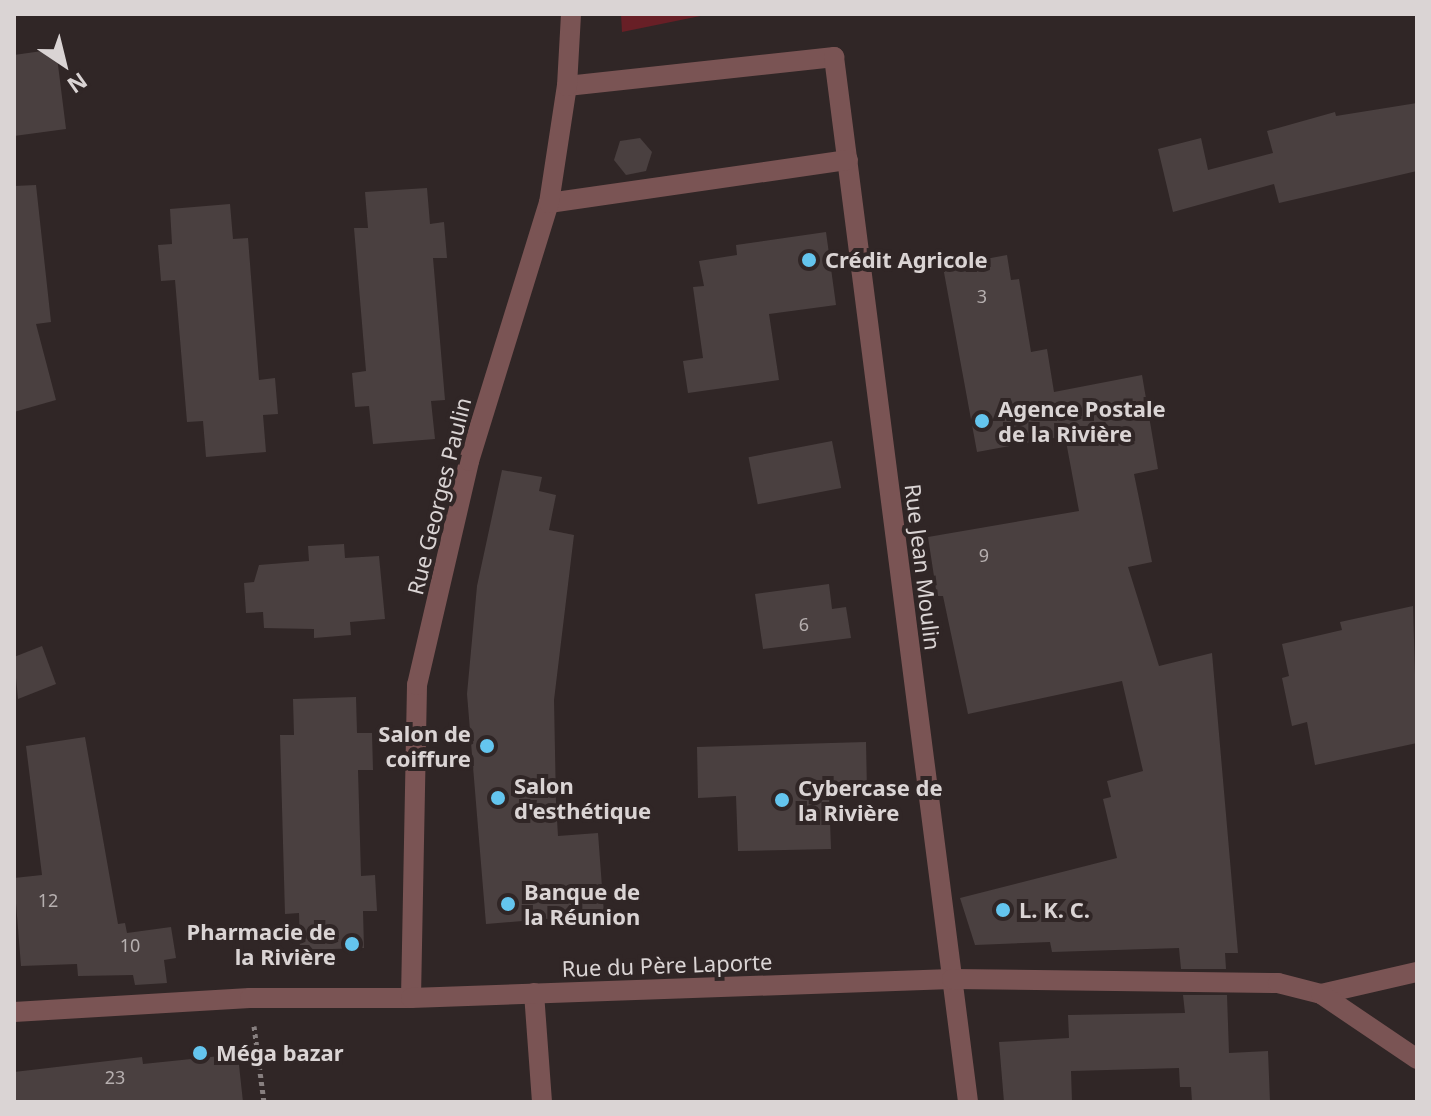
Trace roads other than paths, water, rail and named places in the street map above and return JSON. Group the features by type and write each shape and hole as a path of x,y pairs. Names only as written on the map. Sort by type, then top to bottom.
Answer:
{"street":[{"name":"Rue Georges Paulin","path":"411,998 417,685 469,461 549,203 567,86 571,14"},
{"name":"Rue Jean Moulin","path":"567,86 834,57 968,1102"},
{"path":"549,203 848,160"},
{"path":"1321,994 1417,972"},
{"name":"Rue du Père Laporte","path":"14,1012 250,998 411,998 952,979 1278,983 1321,994"},
{"path":"534,993 542,1102"},
{"path":"1321,994 1417,1059"}],"place":[{"name":"Crédit Agricole","path":"809,260"},
{"name":"Agence Postale de la Rivière","path":"982,421"},
{"name":"Salon de coiffure","path":"487,746"},
{"name":"Salon d'esthétique","path":"498,798"},
{"name":"Cybercase de la Rivière","path":"782,800"},
{"name":"Banque de la Réunion","path":"508,904"},
{"name":"L. K. C.","path":"1003,910"},
{"name":"Pharmacie de la Rivière","path":"352,944"},
{"name":"Méga bazar","path":"200,1053"}]}
